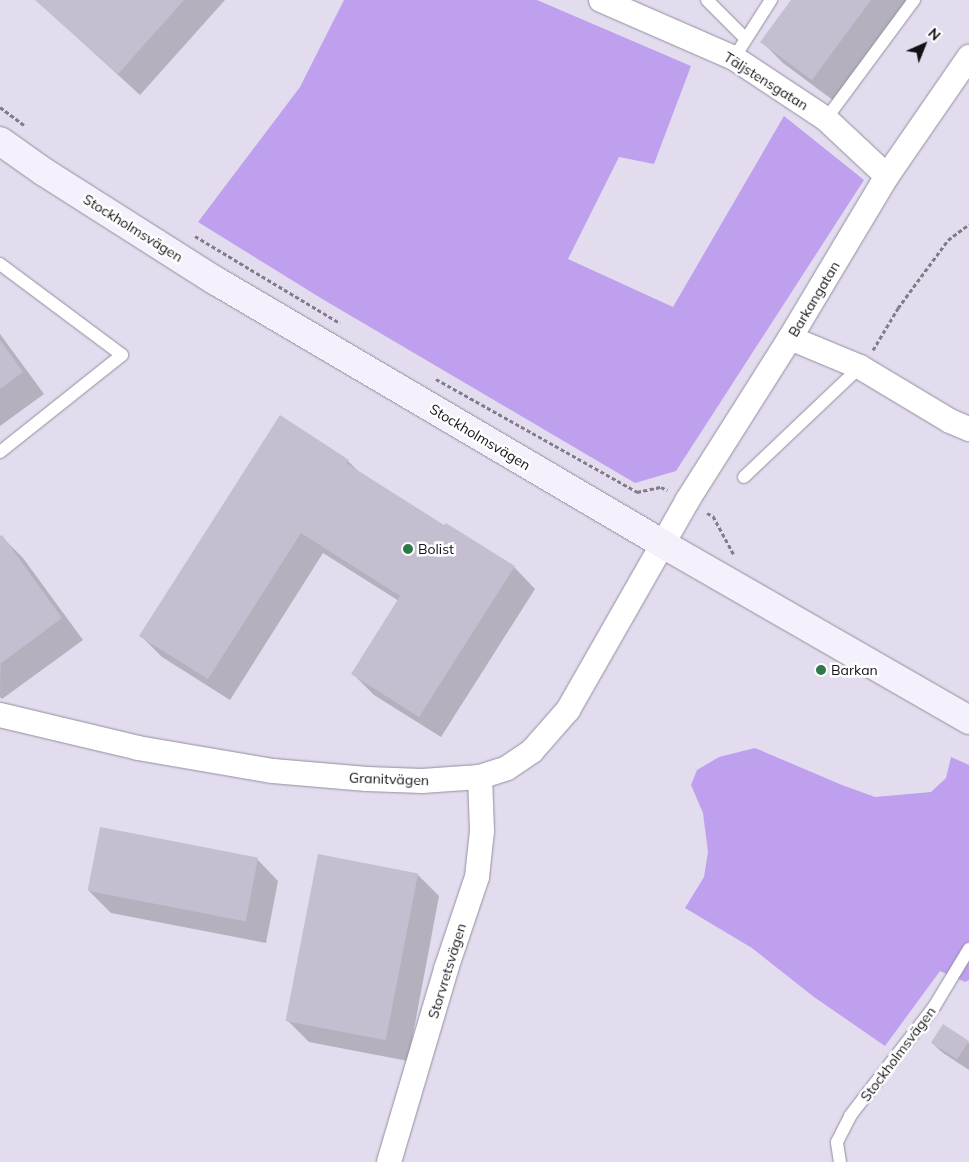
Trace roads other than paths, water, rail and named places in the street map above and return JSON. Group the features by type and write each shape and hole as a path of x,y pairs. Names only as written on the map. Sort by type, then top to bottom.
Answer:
{"main road":[{"name":"Stockholmsvägen","path":"0,141 44,172 216,281 663,544 969,720"}],"street":[{"name":"Täljstensgatan","path":"601,0 740,48 826,119 887,176"},
{"name":"Barkangatan","path":"663,544 687,501 790,338 887,176 969,57"},
{"path":"790,338 860,367 950,421 969,429"},
{"name":"Granitvägen","path":"0,715 138,748 273,770 367,779 422,781 480,777 507,768 532,752 568,710 663,544"},
{"name":"Storvretsvägen","path":"389,1162 446,969 477,877 482,831 480,777"}],"lane":[{"path":"707,0 740,48 771,0"},
{"path":"826,119 914,0"},
{"path":"0,264 122,355 0,452"},
{"path":"744,477 860,367"},
{"name":"Stockholmsvägen","path":"840,1162 837,1142 850,1116 934,1007 969,949"}],"place":[{"name":"Bolist","path":"408,549"},
{"name":"Barkan","path":"821,670"}]}
